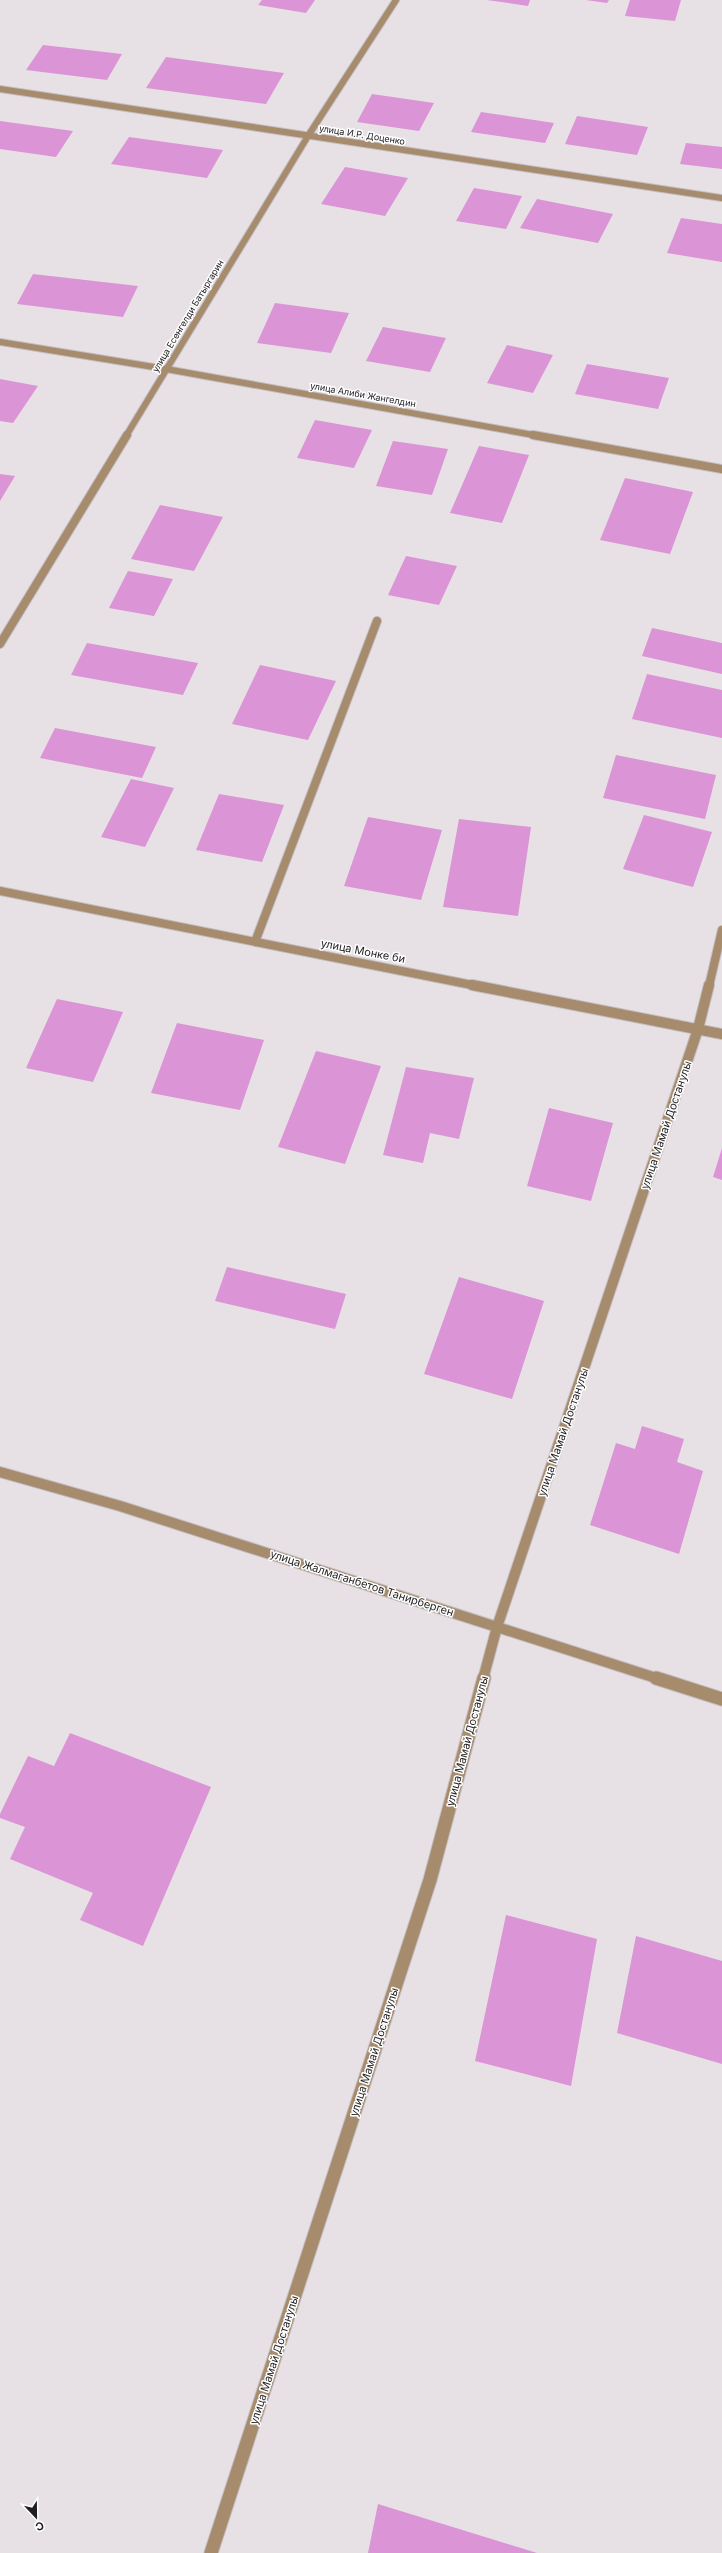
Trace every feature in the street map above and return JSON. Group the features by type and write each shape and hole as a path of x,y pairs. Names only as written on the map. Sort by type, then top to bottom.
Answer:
{"street":[{"name":"улица Есенгелди Батыргарин","path":"0,644 308,136 396,0"},
{"name":"улица И.Р. Доценко","path":"0,89 722,198"},
{"name":"улица Алиби Жангелдин","path":"0,342 166,369 722,469"},
{"path":"255,942 377,621"},
{"name":"улица Монке би","path":"0,891 722,1034"},
{"name":"улица Мамай Достанулы","path":"211,2553 430,1880 497,1627 698,1030 722,930"},
{"name":"улица Жалмаганбетов Танирберген","path":"0,1472 120,1506 722,1699"}],"building":[{"path":"262,0 315,0 306,13 258,5"},
{"path":"487,0 530,0 528,6"},
{"path":"586,0 609,0 607,3"},
{"path":"630,0 681,0 675,21 625,16"},
{"path":"43,45 122,54 107,80 26,70"},
{"path":"166,57 284,73 266,104 146,88"},
{"path":"372,94 434,103 419,131 357,122"},
{"path":"481,112 554,123 545,143 471,132"},
{"path":"577,116 648,127 637,155 565,144"},
{"path":"0,121 73,131 56,157 0,149"},
{"path":"129,137 223,150 207,178 111,164"},
{"path":"686,143 722,147 722,169 680,164"},
{"path":"345,167 408,178 385,216 321,204"},
{"path":"474,188 522,196 506,229 456,221"},
{"path":"537,199 613,214 598,243 520,228"},
{"path":"681,218 722,224 722,262 667,253"},
{"path":"33,274 138,286 123,317 17,304"},
{"path":"275,303 349,313 331,353 257,343"},
{"path":"383,327 446,338 430,372 366,361"},
{"path":"507,345 553,355 533,393 487,383"},
{"path":"587,364 669,378 658,409 575,394"},
{"path":"0,379 38,386 13,423 0,421"},
{"path":"315,420 372,430 354,468 297,458"},
{"path":"393,441 448,449 432,495 376,486"},
{"path":"479,446 529,455 502,523 450,513"},
{"path":"0,474 15,476 0,501"},
{"path":"625,478 693,492 670,554 600,540"},
{"path":"160,505 223,517 194,571 131,559"},
{"path":"406,556 457,566 439,605 388,595"},
{"path":"128,571 173,579 154,616 109,608"},
{"path":"652,628 722,643 722,674 642,656"},
{"path":"87,643 198,663 183,695 71,675"},
{"path":"260,665 336,681 308,740 232,724"},
{"path":"647,674 722,690 722,738 632,719"},
{"path":"55,728 156,747 142,778 40,758"},
{"path":"616,755 716,775 705,819 603,798"},
{"path":"131,779 174,788 145,847 101,837"},
{"path":"219,794 284,805 262,862 196,850"},
{"path":"644,815 712,832 693,887 623,869"},
{"path":"368,817 442,830 421,900 344,886"},
{"path":"459,819 531,827 518,916 443,907"},
{"path":"57,999 123,1012 93,1082 26,1068"},
{"path":"177,1023 264,1040 240,1110 151,1093"},
{"path":"316,1051 381,1066 345,1164 278,1147"},
{"path":"406,1067 474,1078 459,1139 430,1133 423,1163 383,1155"},
{"path":"549,1108 613,1123 591,1201 527,1186"},
{"path":"722,1148 722,1180 713,1177"},
{"path":"227,1267 346,1294 335,1329 215,1301"},
{"path":"459,1277 544,1301 512,1399 424,1374"},
{"path":"642,1426 684,1439 677,1462 703,1471 679,1554 590,1525 616,1443 635,1449"},
{"path":"70,1733 211,1787 143,1946 80,1920 93,1893 10,1859 25,1827 0,1818 0,1814 28,1756 54,1766"},
{"path":"506,1915 597,1939 571,2086 475,2061"},
{"path":"636,1936 722,1961 722,2064 617,2033"},
{"path":"378,2504 537,2553 368,2553"}]}
